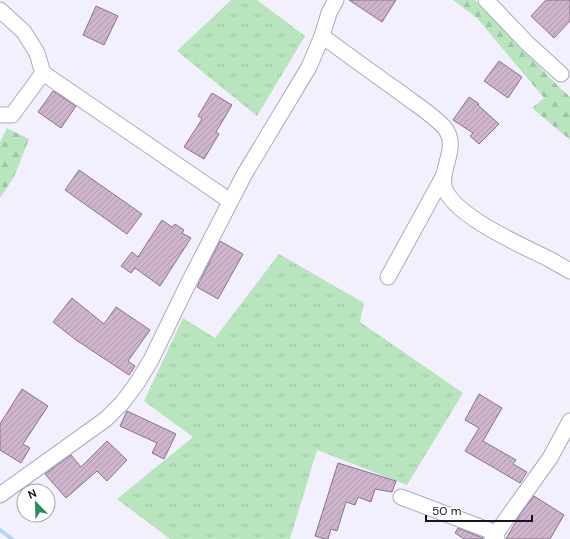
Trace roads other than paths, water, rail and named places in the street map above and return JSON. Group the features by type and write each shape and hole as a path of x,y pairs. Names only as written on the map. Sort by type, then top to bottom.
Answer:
{"street":[{"path":"0,496 106,418 123,402 151,360 230,201 268,134 309,67 322,36 329,13 336,0"},
{"path":"486,0 527,43 562,74"},
{"path":"0,10 24,32 37,53 43,73 230,201"},
{"path":"322,36 423,110 444,128 449,136 450,146 444,175 444,185 449,196 469,215 524,248 570,271"},
{"path":"0,115 12,115 43,73"},
{"path":"388,277 444,175"},
{"path":"401,497 495,537 550,458 570,421"}],"waterway":[{"path":"0,530 12,539"}]}
